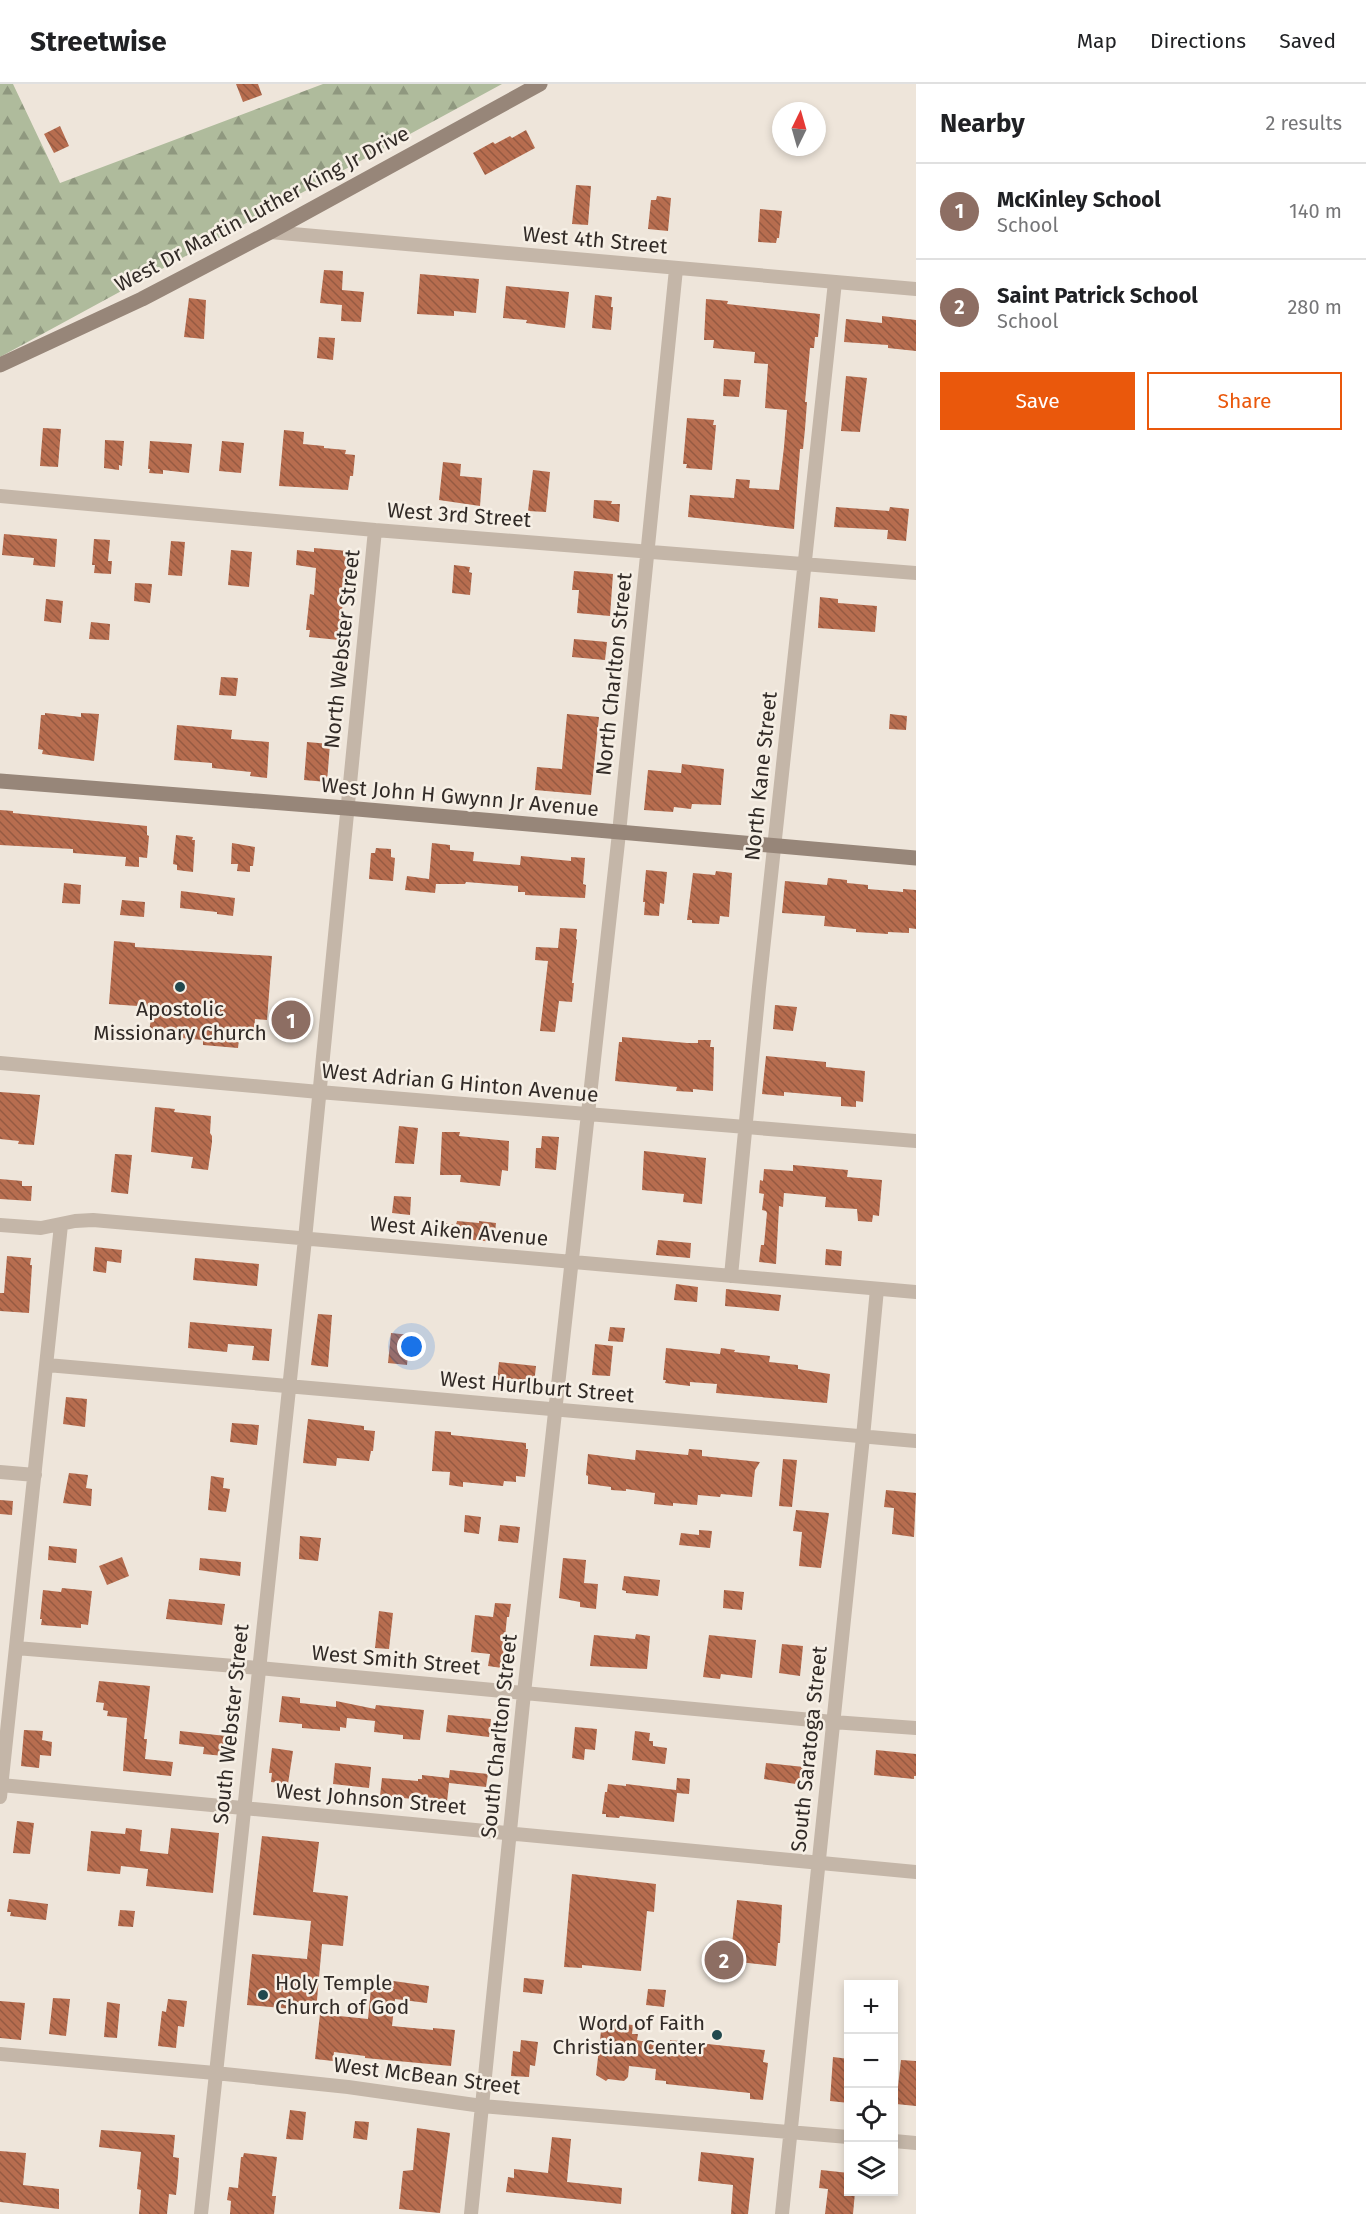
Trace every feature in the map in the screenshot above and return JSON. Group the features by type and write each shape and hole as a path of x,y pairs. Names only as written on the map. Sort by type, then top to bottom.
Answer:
{"street":[{"name":"West Dr Martin Luther King Jr Drive","path":"0,364 142,299 270,232 540,84"},
{"name":"West 4th Street","path":"270,232 916,290"},
{"name":"North Charlton Street","path":"571,1262 619,833 676,269"},
{"name":"North Kane Street","path":"731,1275 774,846 835,282"},
{"name":"West 3rd Street","path":"0,496 375,530 916,573"},
{"name":"North Webster Street","path":"305,1239 375,530"},
{"name":"West John H Gwynn Jr Avenue","path":"0,781 346,808 916,858"},
{"name":"West Adrian G Hinton Avenue","path":"0,1063 319,1092 916,1141"},
{"name":"West Aiken Avenue","path":"0,1225 41,1228 93,1220 916,1292"},
{"path":"1,1791 4,1716 16,1648 61,1225"},
{"name":"South Webster Street","path":"201,2214 305,1239"},
{"name":"South Charlton Street","path":"471,2214 571,1262"},
{"name":"South Saratoga Street","path":"782,2214 863,1437 876,1288"},
{"name":"West Hurlburt Street","path":"47,1365 916,1441"},
{"path":"0,1472 35,1475"},
{"name":"West Smith Street","path":"16,1648 916,1728"},
{"name":"West Johnson Street","path":"1,1791 243,1808 916,1872"},
{"name":"West McBean Street","path":"0,2054 348,2087 482,2106 844,2137"},
{"path":"898,2141 916,2143"}],"green space":[{"path":"0,84 13,84 60,183 323,84 502,84 0,357"}],"building":[{"path":"236,84 258,84 262,95 243,102"},
{"path":"60,126 69,146 54,153 44,134"},
{"path":"526,130 535,148 485,175 473,153 493,142 495,144 510,136 512,138"},
{"path":"576,185 591,186 588,225 572,224"},
{"path":"657,196 671,198 668,231 648,229 651,200 656,200"},
{"path":"760,209 782,211 779,238 776,243 758,242"},
{"path":"324,270 343,271 342,290 364,292 361,322 341,321 342,305 320,303"},
{"path":"420,274 479,279 476,313 454,311 454,316 417,314"},
{"path":"506,286 569,292 565,328 526,323 527,320 503,318"},
{"path":"595,295 612,297 611,330 592,328"},
{"path":"189,298 206,300 204,339 184,337"},
{"path":"706,299 728,301 727,304 820,314 818,337 815,337 814,348 810,348 805,429 803,449 800,449 794,529 688,517 690,495 734,498 736,479 750,480 749,488 779,490 784,447 787,410 765,408 768,364 754,363 755,352 713,348 714,340 704,340"},
{"path":"882,316 916,320 916,351 888,348 888,345 844,342 846,319 882,323"},
{"path":"319,337 335,338 333,360 317,358"},
{"path":"846,376 867,378 860,432 841,431"},
{"path":"724,379 741,380 739,397 723,396"},
{"path":"687,418 714,420 713,425 716,425 712,470 686,468 687,464 683,464"},
{"path":"43,428 61,429 58,467 40,466"},
{"path":"284,430 304,432 303,444 346,450 345,454 355,455 353,476 350,476 348,490 279,486"},
{"path":"105,440 124,441 122,466 119,465 119,470 104,468"},
{"path":"150,441 192,444 189,473 163,470 163,474 149,473"},
{"path":"222,441 244,443 241,473 219,471"},
{"path":"443,462 461,464 460,476 482,478 480,506 439,500"},
{"path":"533,470 550,472 546,512 528,511"},
{"path":"594,500 620,504 619,522 593,518"},
{"path":"836,507 889,511 890,507 909,509 906,541 887,539 888,530 834,527"},
{"path":"4,534 57,539 55,567 33,565 34,558 2,555"},
{"path":"94,539 110,540 108,561 112,561 111,574 94,573 95,565 92,565"},
{"path":"171,541 185,542 182,576 168,575"},
{"path":"314,548 348,551 339,640 309,637 310,630 306,630 310,594 314,595 316,568 296,565 297,550 314,552"},
{"path":"231,550 252,552 249,587 228,585"},
{"path":"454,565 470,567 469,572 472,573 470,595 452,593"},
{"path":"574,571 613,574 610,616 577,613 579,590 572,590"},
{"path":"135,583 152,584 150,603 134,601"},
{"path":"820,597 838,599 838,603 877,606 875,632 818,628"},
{"path":"46,599 63,601 61,623 44,621"},
{"path":"91,622 110,624 109,640 89,639"},
{"path":"574,639 607,642 605,660 572,657"},
{"path":"221,677 238,678 236,696 219,695"},
{"path":"45,713 81,717 81,713 99,714 94,761 42,754 43,750 38,749 41,715"},
{"path":"567,714 599,717 591,795 535,790 537,767 562,769"},
{"path":"890,714 907,716 906,730 889,729"},
{"path":"177,725 232,730 231,739 269,742 267,778 250,776 251,772 212,768 212,763 174,760"},
{"path":"307,742 330,744 327,782 304,780"},
{"path":"682,764 724,769 721,805 692,804 691,809 674,807 673,812 644,810 648,770 681,773"},
{"path":"0,810 147,826 149,836 147,858 139,857 139,867 125,866 126,857 73,853 73,849 0,845"},
{"path":"176,835 193,837 192,840 195,840 193,872 177,870 177,865 173,864"},
{"path":"232,843 255,847 250,872 237,871 238,864 231,864"},
{"path":"432,843 450,845 450,850 474,852 473,861 520,865 521,856 571,861 571,857 585,858 583,884 586,885 585,898 525,895 525,892 518,892 518,886 466,882 465,884 436,884 435,893 405,890 407,876 429,879"},
{"path":"376,848 391,849 391,857 395,858 393,881 369,879 371,853 375,853"},
{"path":"646,870 667,872 664,904 660,903 659,916 644,915"},
{"path":"716,871 732,873 729,917 720,916 719,924 692,923 692,920 687,920 693,873 715,875"},
{"path":"828,878 868,885 868,889 903,892 903,889 916,890 916,929 909,928 909,933 856,932 856,929 824,926 825,916 782,913 785,881 827,885"},
{"path":"64,883 81,885 80,904 62,903"},
{"path":"181,891 235,898 233,916 180,908"},
{"path":"122,900 145,902 144,917 120,915"},
{"path":"560,928 577,929 572,1002 559,1001 555,1032 540,1031 548,961 535,960 536,947 558,948"},
{"path":"114,941 135,943 135,947 272,956 267,1020 255,1019 254,1032 240,1031 238,1048 203,1045 203,1040 149,1035 152,1007 109,1004"},
{"path":"775,1005 797,1007 793,1031 773,1029"},
{"path":"622,1037 687,1043 711,1040 710,1047 714,1047 713,1091 693,1089 693,1092 676,1091 677,1087 615,1081 619,1042 622,1042"},
{"path":"766,1056 826,1062 826,1067 865,1071 863,1102 856,1101 856,1107 841,1106 841,1097 784,1092 784,1096 762,1094"},
{"path":"0,1092 40,1095 34,1145 0,1139"},
{"path":"155,1107 175,1109 174,1112 211,1116 212,1142 208,1170 191,1168 193,1157 151,1152"},
{"path":"399,1126 418,1128 414,1164 395,1163"},
{"path":"442,1132 460,1132 459,1136 509,1141 508,1171 502,1170 500,1186 460,1182 461,1175 440,1175"},
{"path":"542,1136 559,1137 556,1170 535,1168 536,1148 541,1148"},
{"path":"644,1151 706,1158 702,1204 683,1202 684,1194 642,1190"},
{"path":"115,1154 132,1155 128,1194 111,1192"},
{"path":"793,1165 848,1170 847,1177 882,1180 879,1216 873,1215 872,1222 858,1221 857,1209 825,1207 826,1197 784,1193 783,1207 779,1206 776,1264 759,1262 761,1245 764,1245 767,1213 762,1210 764,1194 759,1193 760,1180 763,1181 764,1169 793,1171"},
{"path":"0,1179 22,1181 22,1186 32,1186 31,1201 0,1199"},
{"path":"394,1196 411,1197 410,1215 392,1213"},
{"path":"457,1221 496,1223 494,1242 434,1236 435,1222 456,1225"},
{"path":"658,1240 691,1243 690,1258 656,1255"},
{"path":"95,1247 122,1250 121,1263 107,1261 106,1273 93,1271"},
{"path":"826,1249 842,1251 841,1266 825,1265"},
{"path":"7,1256 31,1258 29,1313 0,1311 0,1293 4,1293"},
{"path":"195,1258 259,1264 257,1286 193,1280"},
{"path":"676,1284 698,1287 697,1302 674,1300"},
{"path":"726,1289 781,1295 779,1311 725,1306"},
{"path":"318,1314 332,1315 328,1367 311,1365"},
{"path":"190,1322 272,1329 269,1361 252,1360 254,1346 228,1344 227,1352 188,1348"},
{"path":"610,1327 625,1328 623,1342 608,1341"},
{"path":"391,1333 410,1335 407,1365 388,1363"},
{"path":"595,1344 613,1346 610,1376 592,1375"},
{"path":"666,1348 720,1354 721,1348 735,1350 734,1352 770,1356 769,1362 798,1365 798,1369 830,1374 827,1403 716,1393 717,1384 690,1382 690,1386 665,1383 666,1380 663,1380"},
{"path":"499,1362 536,1366 534,1384 497,1380"},
{"path":"66,1397 87,1399 85,1427 63,1424"},
{"path":"308,1419 364,1426 364,1430 375,1431 373,1451 371,1451 369,1461 337,1458 336,1466 303,1463"},
{"path":"232,1423 259,1425 257,1445 230,1442"},
{"path":"435,1431 451,1432 451,1435 526,1443 526,1449 528,1449 525,1477 516,1476 516,1482 504,1481 503,1486 463,1482 463,1487 449,1485 450,1472 432,1471"},
{"path":"689,1449 702,1450 702,1456 760,1462 755,1470 752,1497 721,1494 720,1497 698,1495 697,1505 673,1503 673,1506 654,1504 655,1493 626,1489 626,1491 611,1490 611,1487 588,1484 586,1475 588,1454 635,1460 636,1450 688,1455"},
{"path":"783,1459 797,1460 792,1507 779,1506"},
{"path":"69,1473 88,1475 86,1488 92,1489 91,1506 63,1503"},
{"path":"211,1476 224,1478 223,1488 230,1489 226,1512 208,1510"},
{"path":"886,1490 916,1493 914,1537 892,1534 894,1508 884,1507"},
{"path":"0,1500 13,1501 12,1515 0,1514"},
{"path":"796,1510 829,1513 821,1568 799,1566 802,1532 793,1531"},
{"path":"465,1515 481,1517 479,1534 464,1532"},
{"path":"500,1525 520,1527 518,1543 498,1541"},
{"path":"699,1530 712,1531 710,1548 679,1545 681,1533 699,1535"},
{"path":"300,1536 321,1538 318,1561 299,1559"},
{"path":"49,1546 77,1549 76,1563 48,1560"},
{"path":"122,1557 129,1576 107,1585 99,1566"},
{"path":"200,1558 241,1562 240,1576 199,1570"},
{"path":"563,1558 586,1560 584,1583 598,1584 596,1609 580,1607 580,1602 559,1598"},
{"path":"624,1576 660,1580 658,1596 626,1593 622,1590"},
{"path":"62,1588 92,1591 88,1625 81,1624 81,1628 41,1625 43,1590 61,1592"},
{"path":"724,1590 744,1592 742,1610 723,1608"},
{"path":"169,1599 225,1604 222,1625 166,1619"},
{"path":"495,1603 511,1604 509,1617 507,1617 502,1668 488,1666 490,1654 471,1652 475,1615 493,1617"},
{"path":"379,1611 393,1613 389,1649 375,1648"},
{"path":"636,1634 650,1636 647,1669 590,1666 594,1635 635,1639"},
{"path":"709,1635 756,1640 752,1678 721,1674 720,1679 703,1677"},
{"path":"782,1644 803,1646 800,1676 779,1673"},
{"path":"99,1681 150,1686 144,1739 147,1739 145,1759 173,1762 171,1776 123,1771 127,1718 107,1716 108,1711 103,1710 104,1703 96,1702"},
{"path":"282,1696 300,1698 300,1703 336,1707 336,1701 375,1709 376,1705 424,1710 420,1740 403,1739 403,1735 374,1732 375,1721 347,1718 346,1728 340,1727 340,1731 302,1728 302,1724 279,1722"},
{"path":"448,1715 491,1719 489,1737 446,1732"},
{"path":"575,1727 597,1729 595,1750 585,1749 584,1760 572,1758"},
{"path":"24,1730 43,1731 42,1740 52,1742 51,1756 40,1755 39,1768 21,1766"},
{"path":"180,1731 226,1736 224,1756 203,1754 204,1747 179,1744"},
{"path":"635,1731 650,1733 649,1741 653,1741 653,1746 667,1748 665,1764 632,1760"},
{"path":"272,1748 293,1751 288,1784 271,1782 272,1773 269,1773"},
{"path":"876,1750 916,1754 914,1779 874,1775"},
{"path":"335,1763 371,1767 369,1788 333,1784"},
{"path":"766,1763 804,1767 802,1785 764,1779"},
{"path":"450,1770 488,1774 486,1787 449,1783 447,1802 380,1796 382,1778 418,1781 422,1779 422,1775 449,1778"},
{"path":"677,1778 690,1779 689,1794 677,1793 674,1822 620,1816 619,1818 606,1817 606,1814 602,1814 608,1784 676,1790"},
{"path":"17,1821 34,1823 30,1854 13,1853"},
{"path":"126,1828 142,1830 140,1851 168,1854 171,1828 219,1833 213,1893 146,1886 148,1869 121,1866 120,1874 87,1871 91,1831 125,1834"},
{"path":"262,1836 319,1842 313,1892 348,1896 343,1946 322,1944 316,2011 247,2005 252,1954 307,1959 311,1921 253,1915"},
{"path":"572,1874 656,1884 654,1912 647,1911 641,1971 582,1965 582,1968 564,1967"},
{"path":"9,1899 48,1904 46,1920 10,1916 11,1912 7,1912"},
{"path":"737,1900 782,1905 776,1966 730,1961"},
{"path":"120,1910 135,1911 133,1927 118,1926"},
{"path":"372,1978 429,1986 427,2003 395,1999 392,2026 455,2030 451,2066 365,2058 365,2056 334,2052 333,2061 315,2059 320,2014 368,2019"},
{"path":"524,1978 544,1980 542,1994 523,1992"},
{"path":"648,1989 666,1990 664,2007 646,2005"},
{"path":"53,1998 70,1999 66,2036 49,2034"},
{"path":"168,1999 187,2001 184,2027 178,2026 176,2048 158,2046 162,2011 166,2012"},
{"path":"0,2001 25,2003 21,2040 0,2038"},
{"path":"107,2002 120,2004 117,2038 104,2037"},
{"path":"602,2022 633,2025 632,2034 638,2034 637,2040 641,2041 670,2043 670,2040 765,2050 763,2062 768,2063 763,2100 750,2099 750,2093 666,2084 666,2081 655,2080 656,2069 629,2066 628,2077 624,2081 608,2079 606,2081 596,2075"},
{"path":"521,2040 538,2042 535,2066 530,2065 529,2077 511,2076 513,2051 520,2052"},
{"path":"833,2057 844,2058 844,2102 830,2101"},
{"path":"901,2060 916,2061 916,2106 898,2104"},
{"path":"290,2110 306,2112 303,2140 286,2139"},
{"path":"355,2121 369,2122 367,2140 353,2138"},
{"path":"417,2128 450,2133 440,2213 399,2209 403,2171 413,2170"},
{"path":"101,2130 175,2135 173,2157 179,2158 178,2176 176,2195 169,2194 167,2214 139,2214 141,2190 137,2189 141,2152 99,2147"},
{"path":"552,2137 571,2139 567,2182 622,2188 621,2204 506,2192 508,2177 514,2178 514,2169 548,2173"},
{"path":"0,2151 26,2153 23,2185 59,2189 59,2209 0,2202"},
{"path":"701,2152 754,2158 748,2214 731,2214 733,2185 698,2181"},
{"path":"244,2153 277,2157 272,2196 276,2196 274,2214 230,2214 231,2201 227,2200 229,2187 238,2188 241,2157"},
{"path":"821,2170 844,2172 844,2196 855,2196 853,2214 825,2214 828,2189 819,2188"}],"place":[{"name":"Apostolic Missionary Church","path":"180,987"},
{"name":"McKinley School","path":"291,1020"},
{"name":"Saint Patrick School","path":"724,1960"},
{"name":"Holy Temple Church of God","path":"263,1995"},
{"name":"Word of Faith Christian Center","path":"717,2035"}]}
